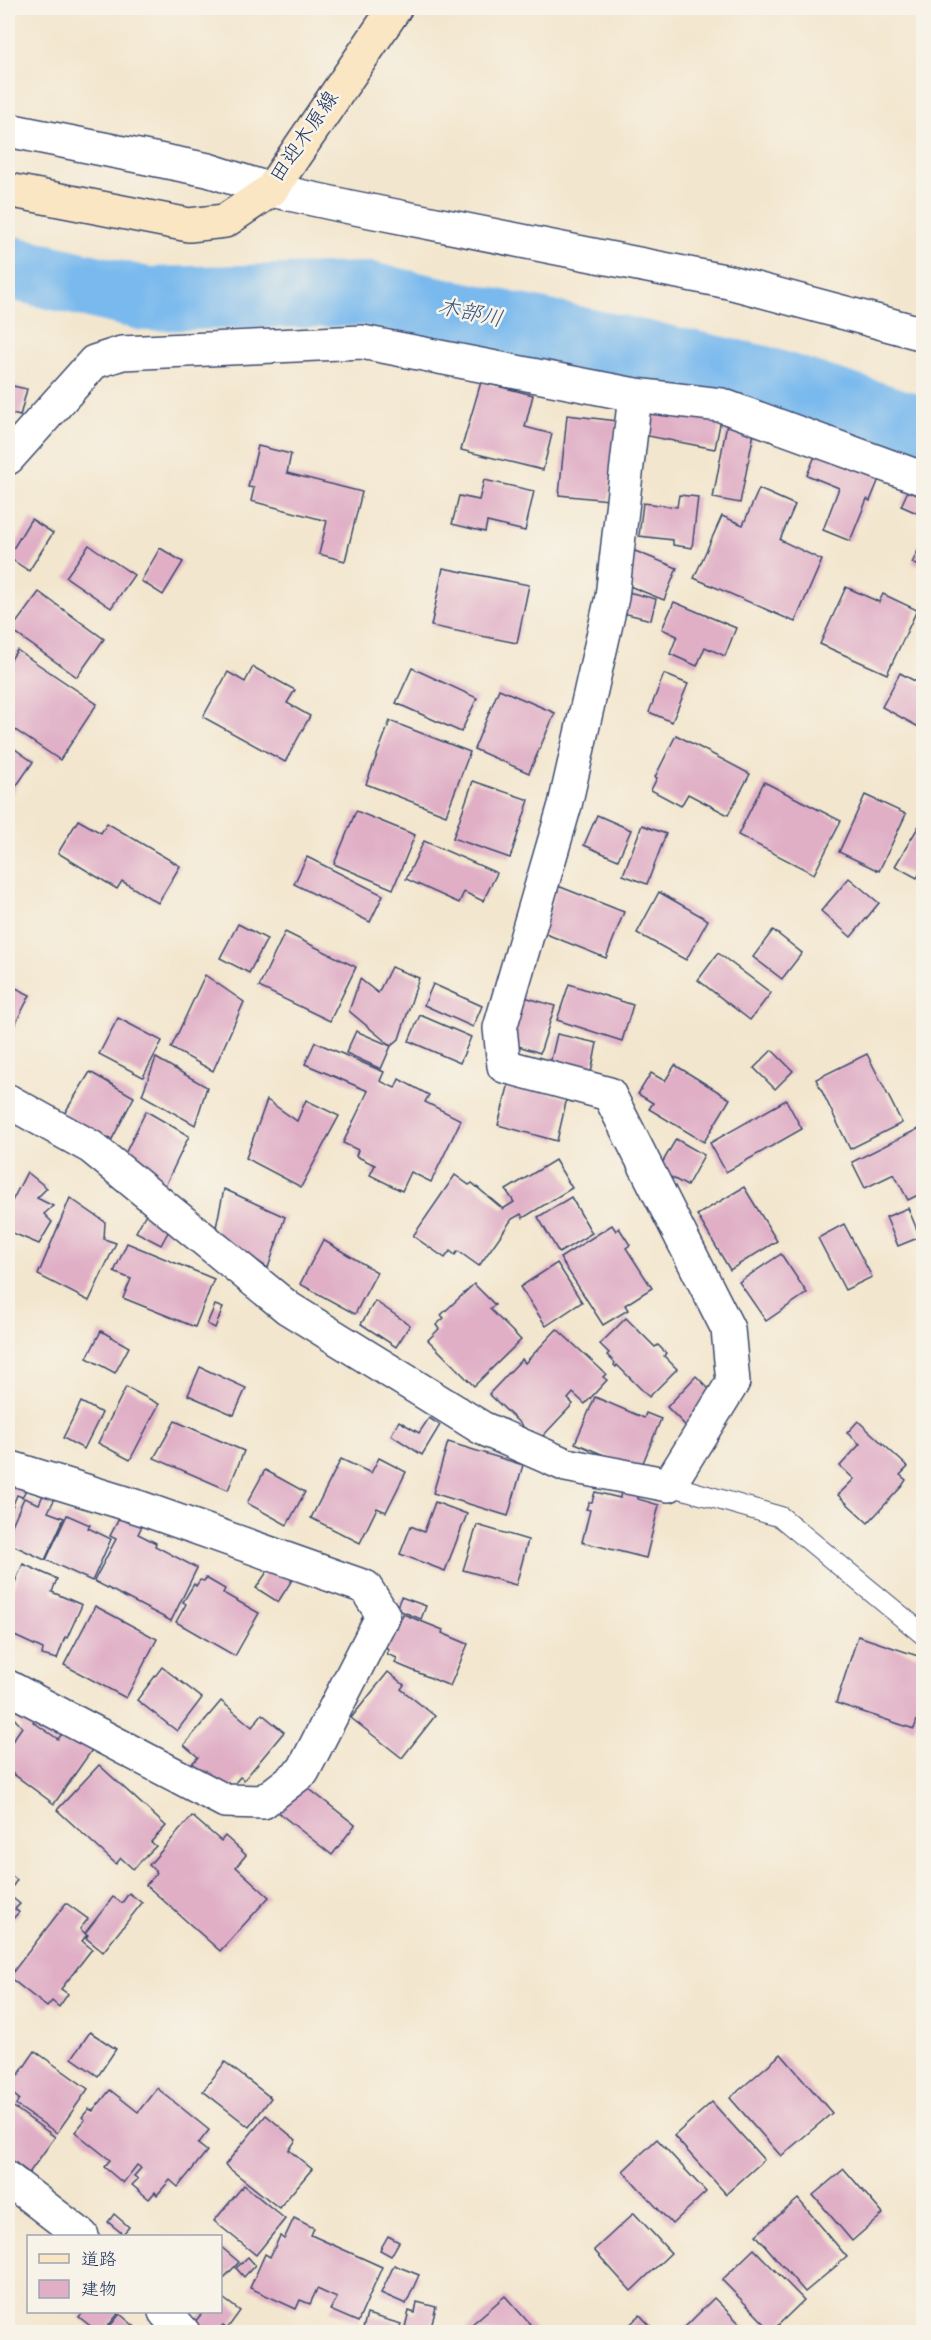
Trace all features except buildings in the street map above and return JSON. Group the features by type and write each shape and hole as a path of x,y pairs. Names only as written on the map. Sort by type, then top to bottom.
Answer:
{"main road":[{"name":"田迎木原線","path":"8,190 189,225 225,221 271,190 395,8"}],"street":[{"path":"8,130 208,170 271,190 729,282 924,334"},
{"path":"8,458 94,362 122,353 362,342 635,395 721,405 924,479"},
{"path":"8,1101 90,1147 288,1308 482,1428 566,1465 669,1485 733,1383 728,1329 609,1094 504,1066 500,1028 565,805 612,597 635,395"},
{"path":"8,1467 141,1508 365,1587 383,1615 303,1771 263,1802 225,1801 8,1687"},
{"path":"8,2179 81,2235"},
{"path":"166,2313 183,2332"}],"lane":[{"path":"669,1485 782,1517 924,1635"}],"waterway":[{"name":"木部川","path":"8,267 146,299 369,294 760,377 924,429"}]}
